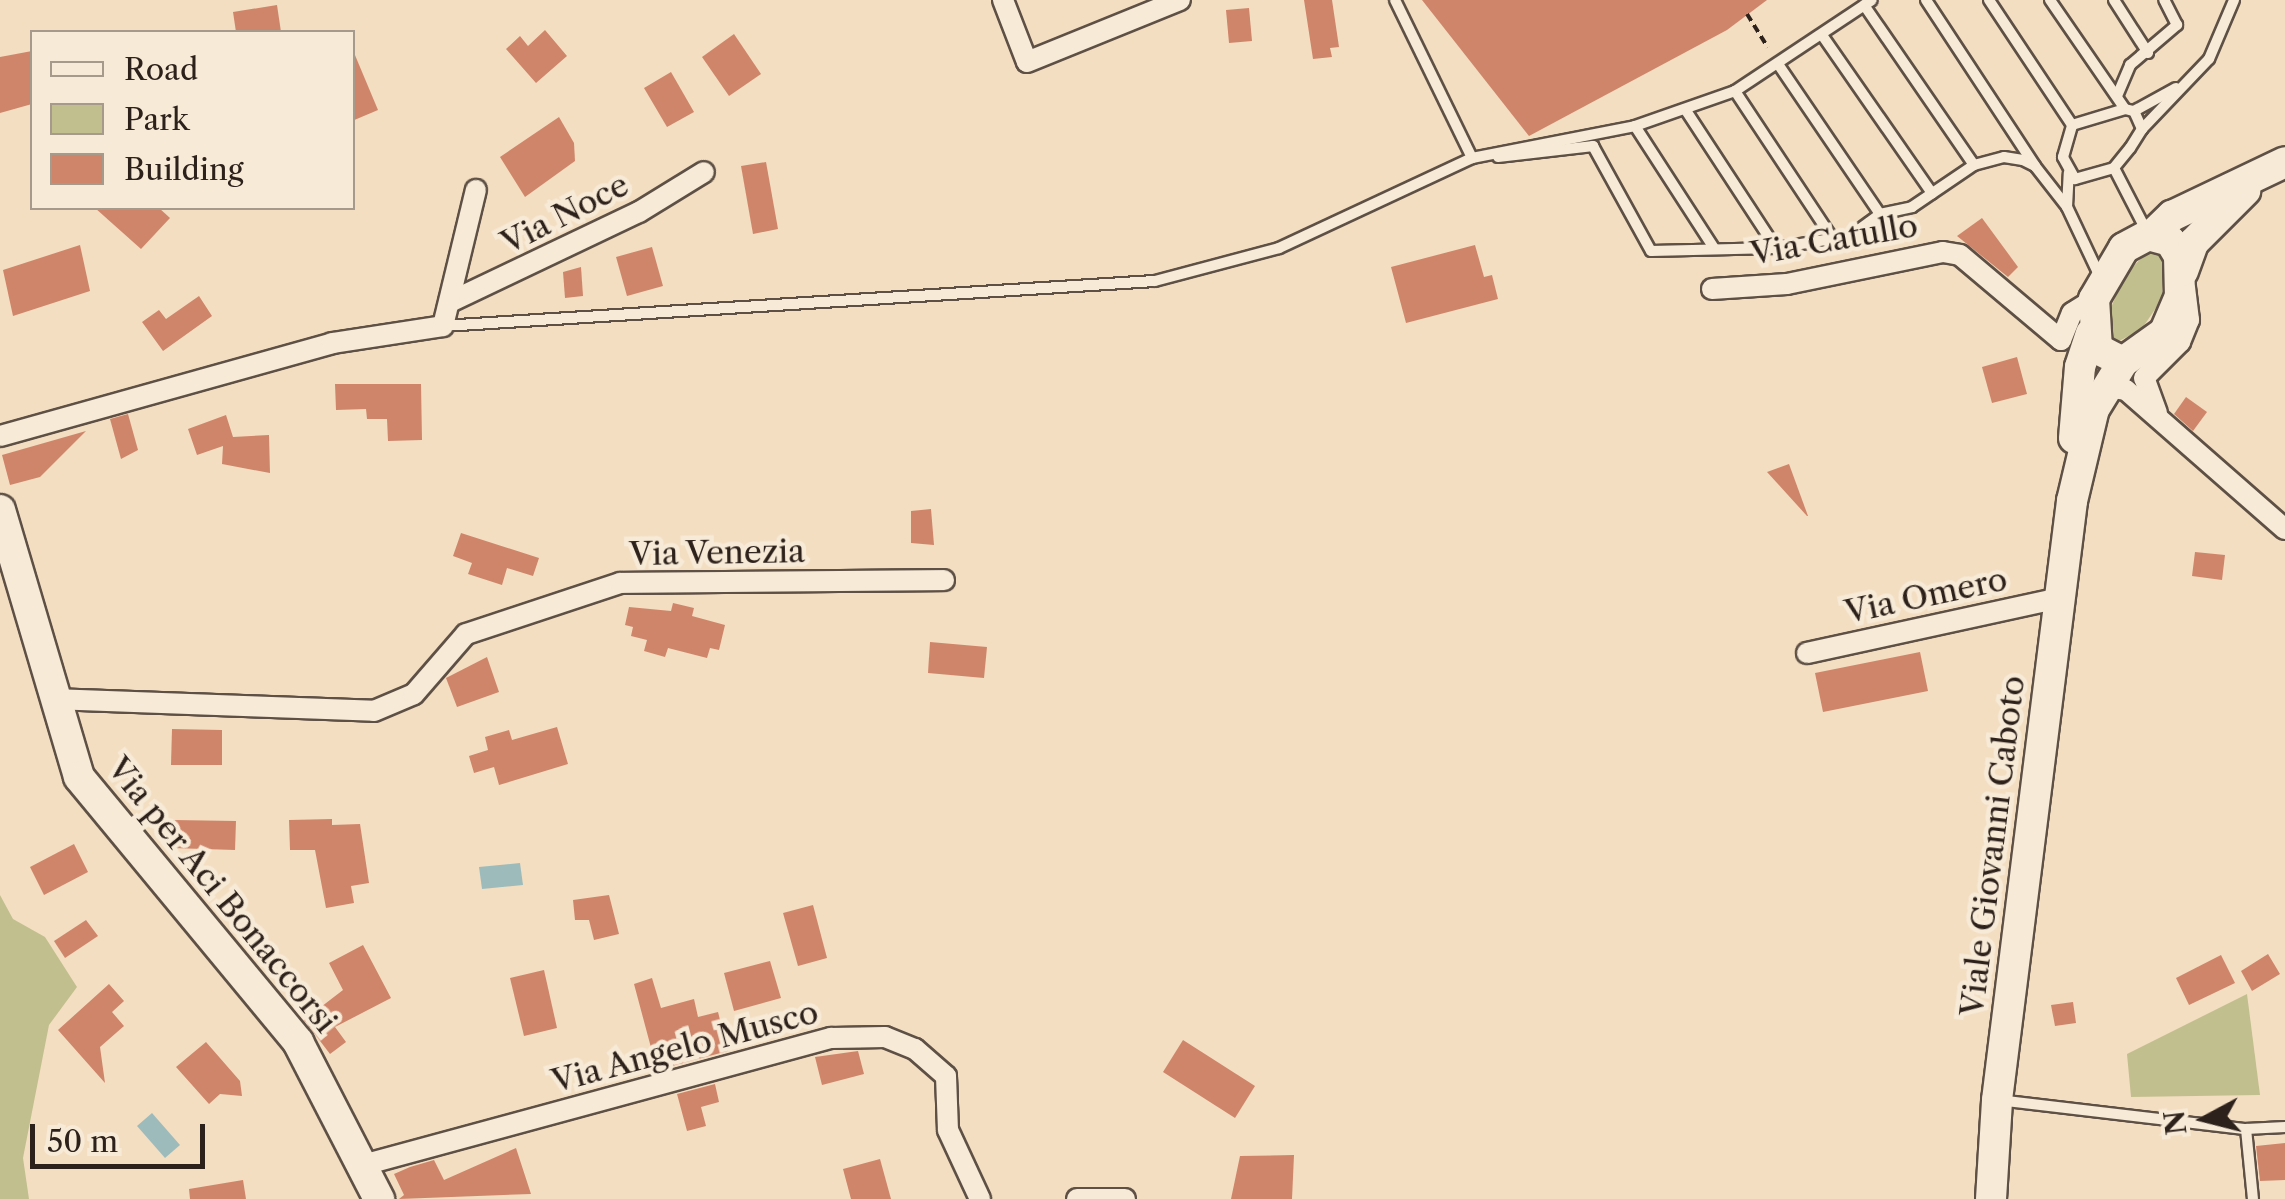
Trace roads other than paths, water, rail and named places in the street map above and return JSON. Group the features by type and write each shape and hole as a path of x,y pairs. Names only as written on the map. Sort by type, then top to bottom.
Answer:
{"main road":[{"path":"2072,501 2080,367 2092,334 2098,290 2124,248 2150,235 2172,216 2273,169"},
{"path":"2072,501 2114,375 2165,332 2194,243 2273,169"},
{"path":"2150,235 2170,241 2182,275"},
{"path":"2092,334 2114,375"},
{"name":"Viale Giovanni Caboto","path":"1992,1199 1997,1100 2072,501"},
{"name":"Via per Aci Bonaccorsi","path":"0,513 52,699 79,777 298,1042 379,1199"}],"street":[{"path":"1004,0 1027,62 1180,0"},
{"name":"Via Noce","path":"450,302 639,212 704,172"},
{"path":"0,436 332,344 444,326 476,190"},
{"name":"Via Catullo","path":"1712,289 1787,284 1943,252 1960,255 2061,340 2072,313 2098,290"},
{"path":"2162,424 2144,378 2172,352 2189,320 2182,275"},
{"path":"2114,375 2162,424 2285,529"},
{"name":"Via Venezia","path":"52,699 374,711 414,694 466,634 620,583 944,580"},
{"name":"Via Omero","path":"1807,653 2058,598"},
{"name":"Via Angelo Musco","path":"363,1165 831,1038 885,1036 915,1049 946,1076 948,1130 980,1199"},
{"path":"1077,1199 1125,1199"}],"lane":[{"path":"1395,0 1472,158"},
{"path":"1926,0 2035,166 2067,207 2098,290"},
{"path":"1988,0 2072,125"},
{"path":"2050,0 2142,129"},
{"path":"2114,0 2148,53"},
{"path":"2117,97 2130,65 2177,25 2164,0"},
{"path":"2069,174 2082,181 2114,168 2142,129 2224,34 2234,0"},
{"path":"444,326 1155,281 1279,248 1472,158 1636,126 1735,92 1868,3 1974,166"},
{"path":"1822,35 1932,193"},
{"path":"1778,64 1880,214"},
{"path":"2072,125 2130,110 2189,78"},
{"path":"1735,92 1833,239"},
{"path":"1685,109 1776,248"},
{"path":"2067,207 2069,174 2062,157 2072,125"},
{"path":"1636,126 1714,248"},
{"path":"1472,158 1593,146 1650,252 1776,248 1850,236 1880,214 1912,207 1974,166 2004,156 2035,166"},
{"path":"2114,168 2150,235"},
{"path":"1997,1100 2246,1129 2285,1127"},
{"path":"2246,1129 2253,1199"}],"water":[{"path":"520,863 523,885 482,889 479,867"},
{"path":"152,1113 180,1145 165,1158 137,1126"}]}
